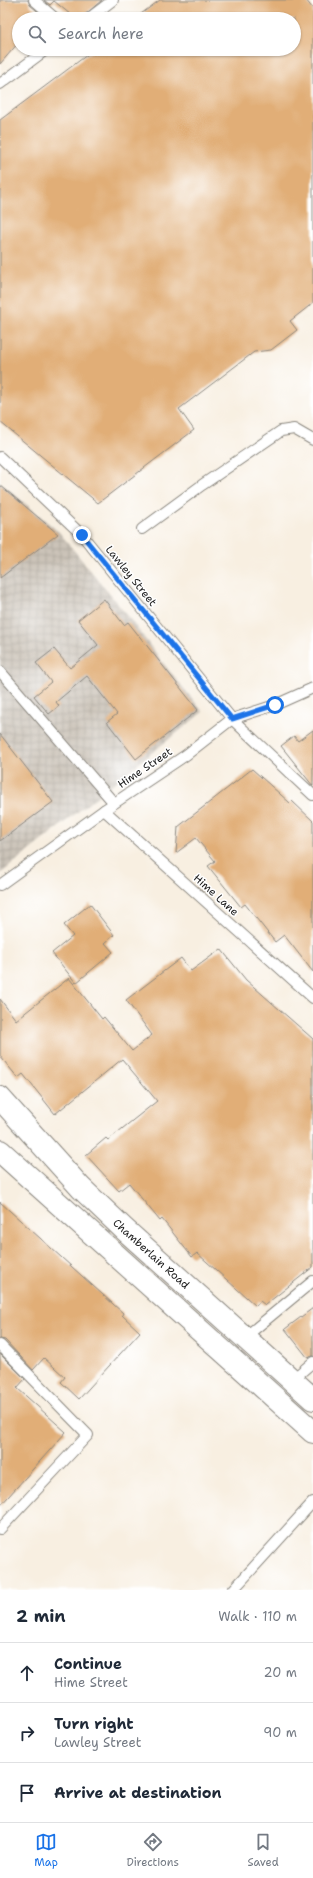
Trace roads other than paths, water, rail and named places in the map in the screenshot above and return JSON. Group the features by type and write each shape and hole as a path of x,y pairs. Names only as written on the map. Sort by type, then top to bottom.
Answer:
{"street":[{"name":"Chamberlain Road","path":"0,1098 41,1146 124,1230 313,1399"},
{"path":"21,1169 41,1146"},
{"path":"0,1151 313,1432"}],"lane":[{"path":"34,0 48,12"},
{"path":"97,12 113,0"},
{"path":"0,84 38,56"},
{"path":"142,529 202,485 281,431 294,429 313,440"},
{"name":"Lawley Street","path":"0,457 82,535 232,719 313,795"},
{"path":"0,671 114,803"},
{"name":"Hime Street","path":"0,885 104,810 186,754 232,719 275,705 313,688"},
{"name":"Hime Lane","path":"104,810 313,998"},
{"path":"244,1338 313,1281"},
{"path":"0,1345 88,1435 0,1529"},
{"path":"292,1380 313,1362"},
{"path":"233,1590 313,1502"}]}
